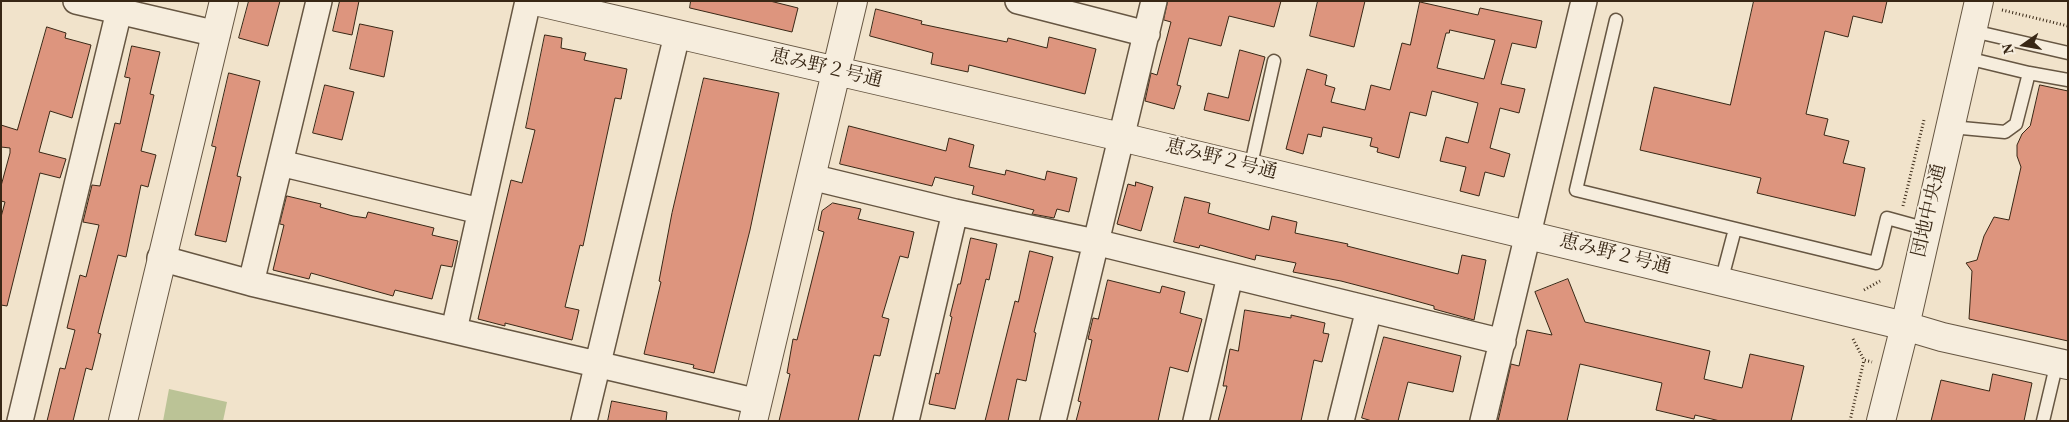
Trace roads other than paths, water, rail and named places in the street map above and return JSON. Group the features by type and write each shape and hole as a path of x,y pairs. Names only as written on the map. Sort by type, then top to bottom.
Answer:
{"street":[{"path":"76,1 217,34"},
{"path":"122,421 160,258 224,1"},
{"path":"251,283 319,1"},
{"path":"454,330 528,1"},
{"name":"恵み野２号通","path":"536,1 1121,137 1905,326 1942,337 2062,364"},
{"path":"160,258 251,283 597,363 755,411 853,1"},
{"path":"1018,1 1147,34"},
{"path":"1053,421 1154,1"},
{"path":"1483,421 1584,1"},
{"name":"団地中央通","path":"1881,421 1905,326 1980,1"},
{"path":"20,421 119,11"},
{"path":"584,421 677,35"},
{"path":"280,163 480,211"},
{"path":"811,176 955,212 1095,242 1503,342"},
{"path":"906,421 955,212"},
{"path":"1196,421 1230,276"},
{"path":"1341,421 1369,309"}],"lane":[{"path":"1616,20 1576,190 1876,263 1887,218 1927,228"},
{"path":"1973,31 2068,53"},
{"path":"1966,58 2028,73 2068,80"},
{"path":"1250,169 1274,60"},
{"path":"1951,127 2005,132 2016,124 2028,73"},
{"path":"1721,282 1736,229"},
{"path":"2043,421 2062,364"}]}
